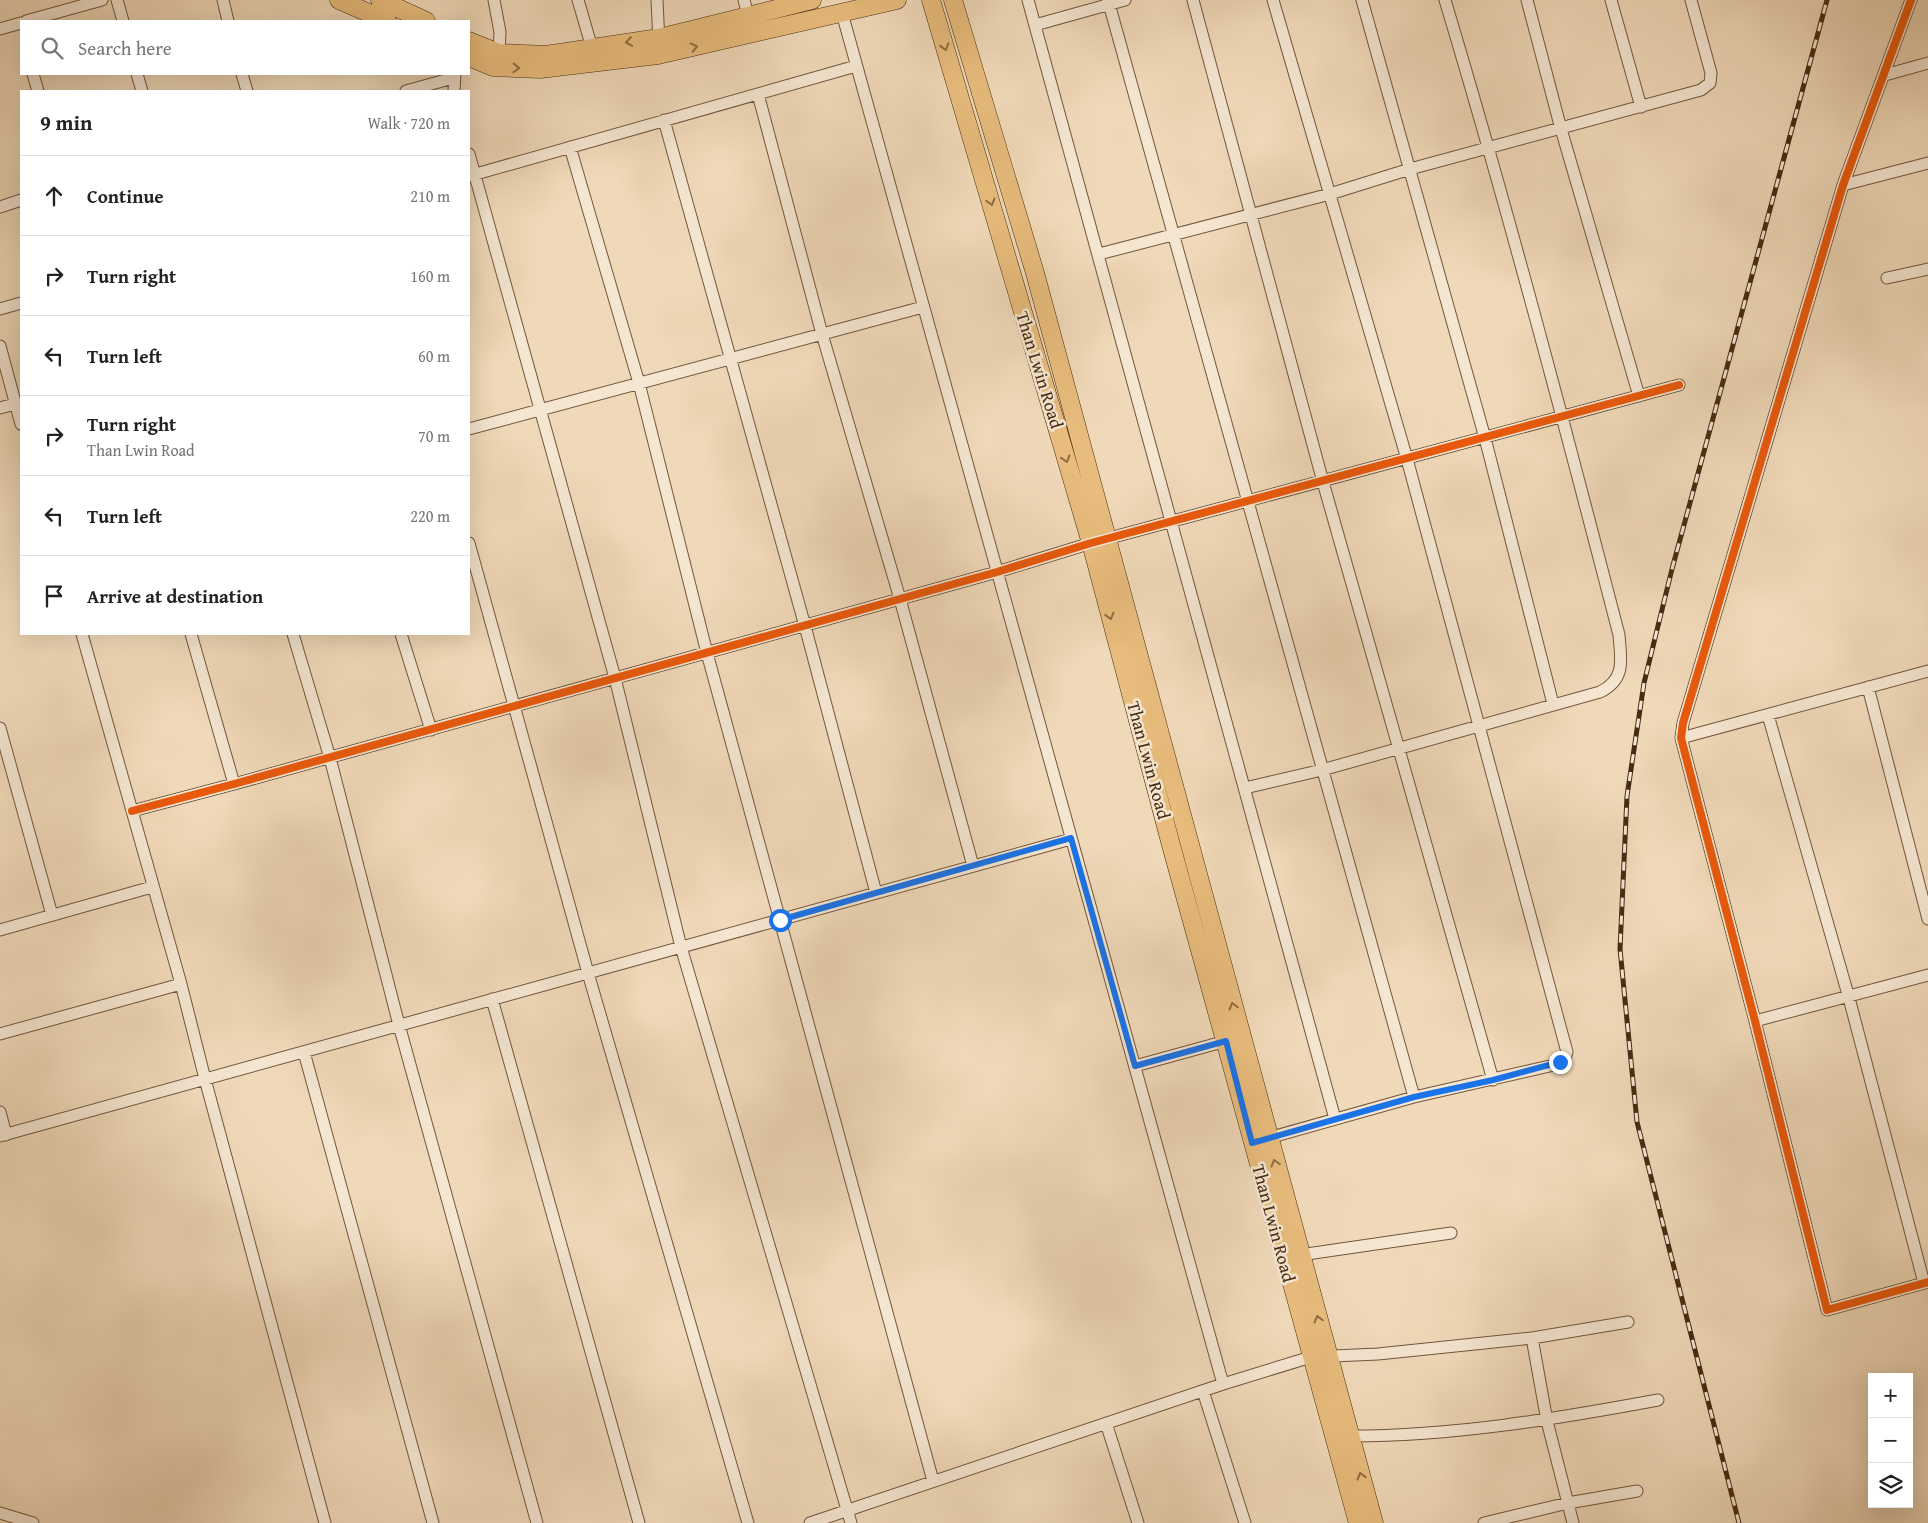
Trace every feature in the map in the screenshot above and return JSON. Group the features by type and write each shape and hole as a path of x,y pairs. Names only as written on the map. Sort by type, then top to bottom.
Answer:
{"main road":[{"path":"339,0 385,20"},
{"path":"380,0 405,5 425,20"},
{"path":"470,41 499,54 546,55 592,48 658,46 746,8 812,0"},
{"path":"470,57 493,67 540,69 842,13 897,0"},
{"name":"Than Lwin Road","path":"931,0 1100,542 1319,1357 1358,1523"},
{"name":"Than Lwin Road","path":"953,0 1035,273 1100,542 1150,768 1226,1041 1300,1255 1319,1357 1350,1436 1374,1523"}],"street":[{"path":"35,20 102,0"},
{"path":"117,0 122,20"},
{"path":"223,0 228,20"},
{"path":"494,0 500,32 499,54"},
{"path":"578,0 592,48"},
{"path":"657,0 658,46"},
{"path":"1028,0 1335,1119"},
{"path":"1035,25 1109,2 1125,0"},
{"path":"1193,0 1324,482 1493,1080"},
{"path":"1261,1140 1414,1097 1554,1065 1565,1058 1567,1052 1407,459 1273,0"},
{"path":"1362,0 1485,438 1553,704"},
{"path":"1245,788 1322,770 1553,704 1611,686 1618,680 1621,653 1619,635 1563,416 1490,149 1445,0"},
{"path":"1527,0 1561,129 1639,396"},
{"path":"1611,0 1642,106"},
{"path":"1099,254 1330,194 1410,169 1490,149 1700,90 1710,83 1711,73 1691,0"},
{"path":"1768,715 1849,998 1926,1282 1827,1310 1755,1020 1681,738 1683,724 1843,185 1911,0"},
{"path":"1109,2 1414,1097"},
{"path":"842,13 1224,1384"},
{"path":"0,29 20,24"},
{"path":"1885,74 1928,63"},
{"path":"851,1523 681,947 616,678 542,409 471,175 856,66"},
{"path":"33,75 38,90"},
{"path":"137,75 142,90"},
{"path":"242,75 247,90"},
{"path":"409,90 454,76 454,90"},
{"path":"758,94 822,334 900,599 973,866"},
{"path":"664,120 805,626 876,893"},
{"path":"570,147 639,383 707,653 933,1481"},
{"path":"1843,185 1928,163"},
{"path":"0,206 20,200"},
{"path":"1887,278 1928,269"},
{"path":"0,309 20,303"},
{"path":"470,429 923,307"},
{"path":"0,346 20,421"},
{"path":"132,811 431,730 1100,542 1678,385"},
{"path":"0,408 15,404"},
{"path":"470,547 588,973 748,1523"},
{"path":"82,635 152,887 181,984 205,1079 326,1523"},
{"path":"191,635 234,784"},
{"path":"293,635 330,758 399,1025 537,1523"},
{"path":"401,635 431,730"},
{"path":"1681,738 1928,671"},
{"path":"1868,687 1928,919"},
{"path":"0,728 52,915"},
{"path":"0,1112 3,1135 1071,838"},
{"path":"0,930 152,887"},
{"path":"1755,1020 1849,998 1928,975"},
{"path":"0,1034 181,984"},
{"path":"492,999 638,1523"},
{"path":"1135,1066 1226,1041"},
{"path":"304,1052 433,1523"},
{"path":"1300,1255 1451,1233"},
{"path":"810,1523 1224,1384 1319,1357 1532,1338 1628,1322"},
{"path":"1532,1338 1548,1421 1573,1523"},
{"path":"1203,1391 1244,1523"},
{"path":"1350,1436 1402,1436 1548,1421 1658,1400"},
{"path":"1106,1423 1136,1523"},
{"path":"1484,1523 1568,1503 1637,1491"},
{"path":"0,1513 33,1523"}],"railway":[{"path":"1739,1523 1637,1122 1620,949 1627,796 1644,683 1672,569 1827,0"}],"cycle path":[{"path":"1911,0 1843,185 1683,723 1681,738 1755,1021 1827,1310 1928,1282"},
{"path":"132,811 997,572 1091,543 1679,385"}],"route":[{"path":"780,920 1071,838 1135,1066 1226,1041 1252,1143 1414,1097 1493,1080 1560,1062"}]}
